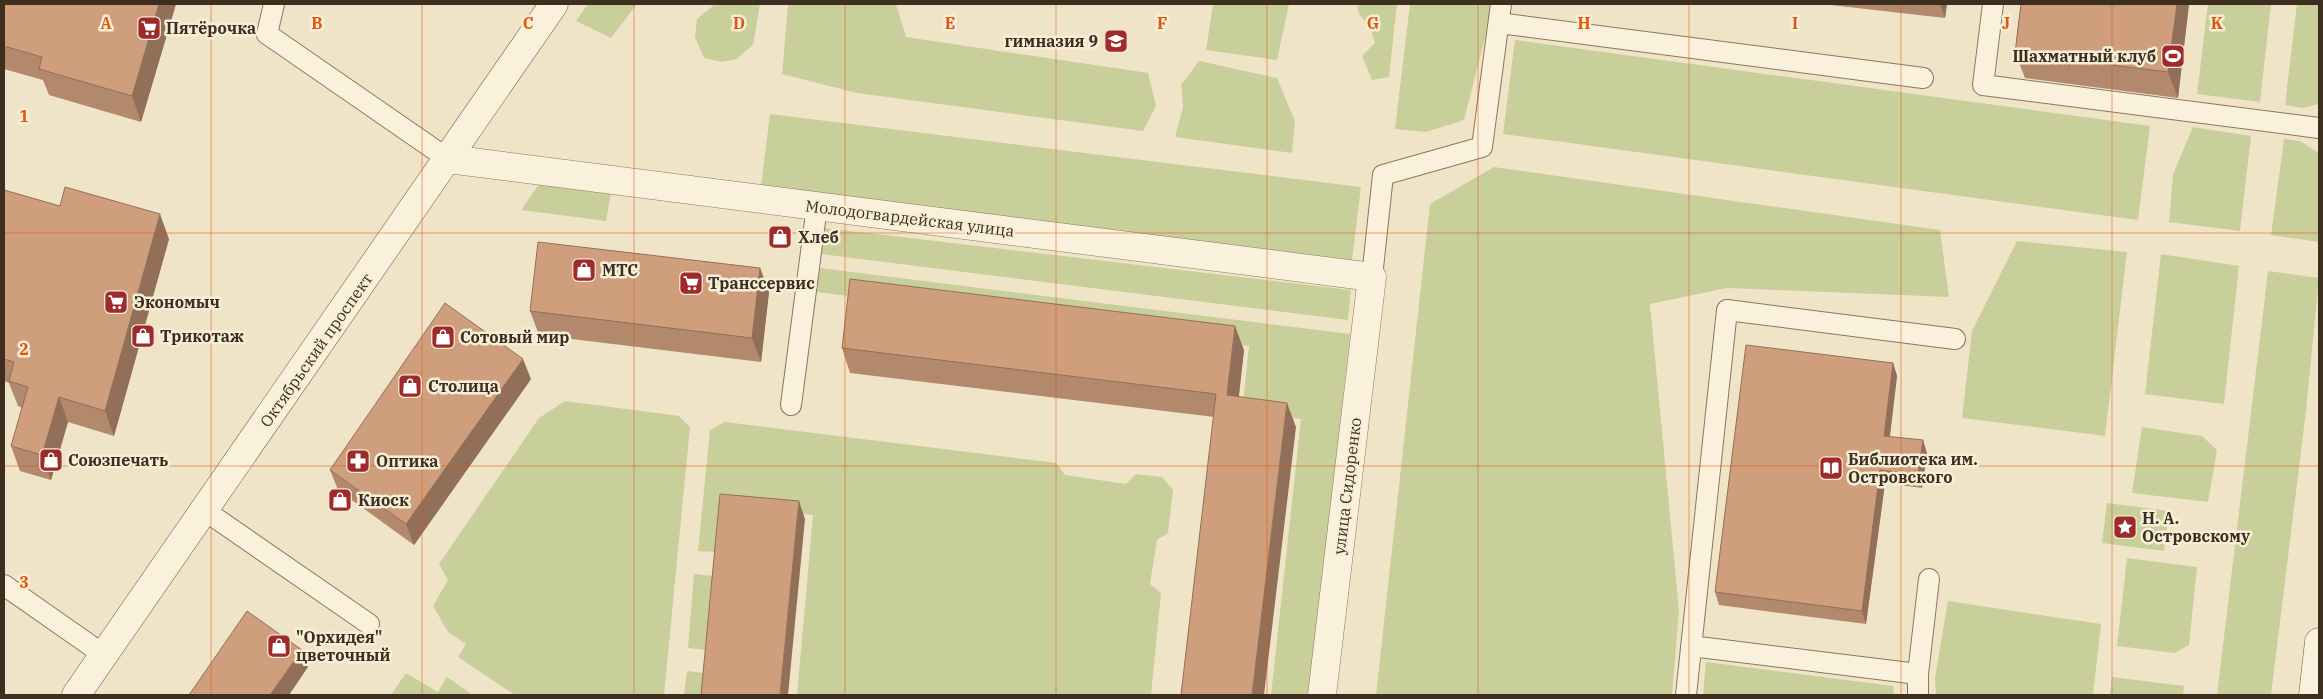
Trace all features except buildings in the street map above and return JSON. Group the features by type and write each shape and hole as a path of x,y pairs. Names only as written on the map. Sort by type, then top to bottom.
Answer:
{"street":[{"name":"Октябрьский проспект","path":"76,695 554,4"},
{"name":"Молодогвардейская улица","path":"448,159 1372,277"},
{"name":"улица Сидоренко","path":"1322,695 1372,277"},
{"path":"2313,695 2319,642"}],"lane":[{"path":"274,4 267,34 448,159"},
{"path":"1993,4 1983,85 2319,128"},
{"path":"1372,277 1383,175 1482,147 1500,13 1923,78"},
{"path":"791,405 817,206"},
{"path":"1686,695 1727,310 1955,339"},
{"path":"204,510 369,624"},
{"path":"1918,695 1918,674 1930,579"},
{"path":"4,585 104,655"},
{"path":"1691,646 1918,674"}],"green space":[{"path":"588,4 637,4 611,38 576,21"},
{"path":"715,4 760,4 753,45 736,59 722,62 704,58 695,37 697,19"},
{"path":"788,4 896,4 906,37 1148,73 1156,106 1143,131 857,93 782,74"},
{"path":"1213,4 1289,4 1277,60 1206,50"},
{"path":"1357,4 1397,4 1389,77 1372,80 1362,56 1375,43 1370,27 1359,14"},
{"path":"1410,4 1491,4 1490,18 1464,120 1426,132 1395,129"},
{"path":"2208,4 2271,4 2260,102 2197,94"},
{"path":"2297,4 2319,4 2319,104 2302,108 2285,105"},
{"path":"1515,40 2150,126 2138,220 1503,134"},
{"path":"1199,61 1277,78 1295,121 1292,153 1175,137 1183,107 1181,85"},
{"path":"770,114 1361,187 1352,260 761,186"},
{"path":"2193,127 2251,136 2240,231 2169,222 2173,174"},
{"path":"2284,139 2300,141 2319,153 2319,242 2271,235"},
{"path":"1494,167 1940,230 1949,297 1727,288 1650,304 1679,611 1672,695 1376,695 1430,204"},
{"path":"539,184 611,193 606,221 521,210"},
{"path":"825,228 1351,290 1348,320 821,254"},
{"path":"2017,241 2127,252 2105,436 1962,418 1972,331"},
{"path":"2161,254 2239,266 2224,404 2145,394"},
{"path":"820,268 1350,334 1310,695 1271,695 1301,419 1242,413 1249,346 816,292"},
{"path":"2268,271 2319,278 2306,411 2271,695 2217,695"},
{"path":"565,401 679,416 690,427 664,695 515,695 458,657 466,644 448,632 433,606 448,580 439,564 539,418"},
{"path":"725,422 1056,463 1065,475 1126,484 1136,474 1162,477 1173,490 1168,533 1157,540 1150,584 1161,593 1151,695 797,695 813,515 720,505 715,552 698,551 710,430"},
{"path":"2142,427 2202,436 2217,450 2208,502 2132,493"},
{"path":"2107,503 2169,511 2164,551 2102,543"},
{"path":"2127,558 2197,567 2189,645 2175,653 2117,646"},
{"path":"694,574 713,576 706,650 688,648"},
{"path":"1948,601 2101,624 2093,695 1936,695 1935,678"},
{"path":"1706,662 1893,686 1894,695 1703,695"},
{"path":"687,671 704,673 702,695 684,695"},
{"path":"406,673 438,692 447,677 473,695 391,695"},
{"path":"2112,677 2184,686 2183,695 2110,695"}],"place":[{"name":"Пятёрочка","path":"149,28"},
{"name":"гимназия 9","path":"1116,41"},
{"name":"Шахматный клуб","path":"2173,56"},
{"name":"Хлеб","path":"780,237"},
{"name":"МТС","path":"584,270"},
{"name":"Транссервис","path":"691,283"},
{"name":"Экономыч","path":"116,302"},
{"name":"Трикотаж","path":"143,336"},
{"name":"Сотовый мир","path":"443,337"},
{"name":"Столица","path":"410,386"},
{"name":"Союзпечать","path":"51,460"},
{"name":"Оптика","path":"358,461"},
{"name":"Библиотека им. Островского","path":"1831,468"},
{"name":"Киоск","path":"340,500"},
{"name":"Н. А. Островскому","path":"2125,527"},
{"name":"\"Орхидея\" цветочный","path":"279,646"}]}
